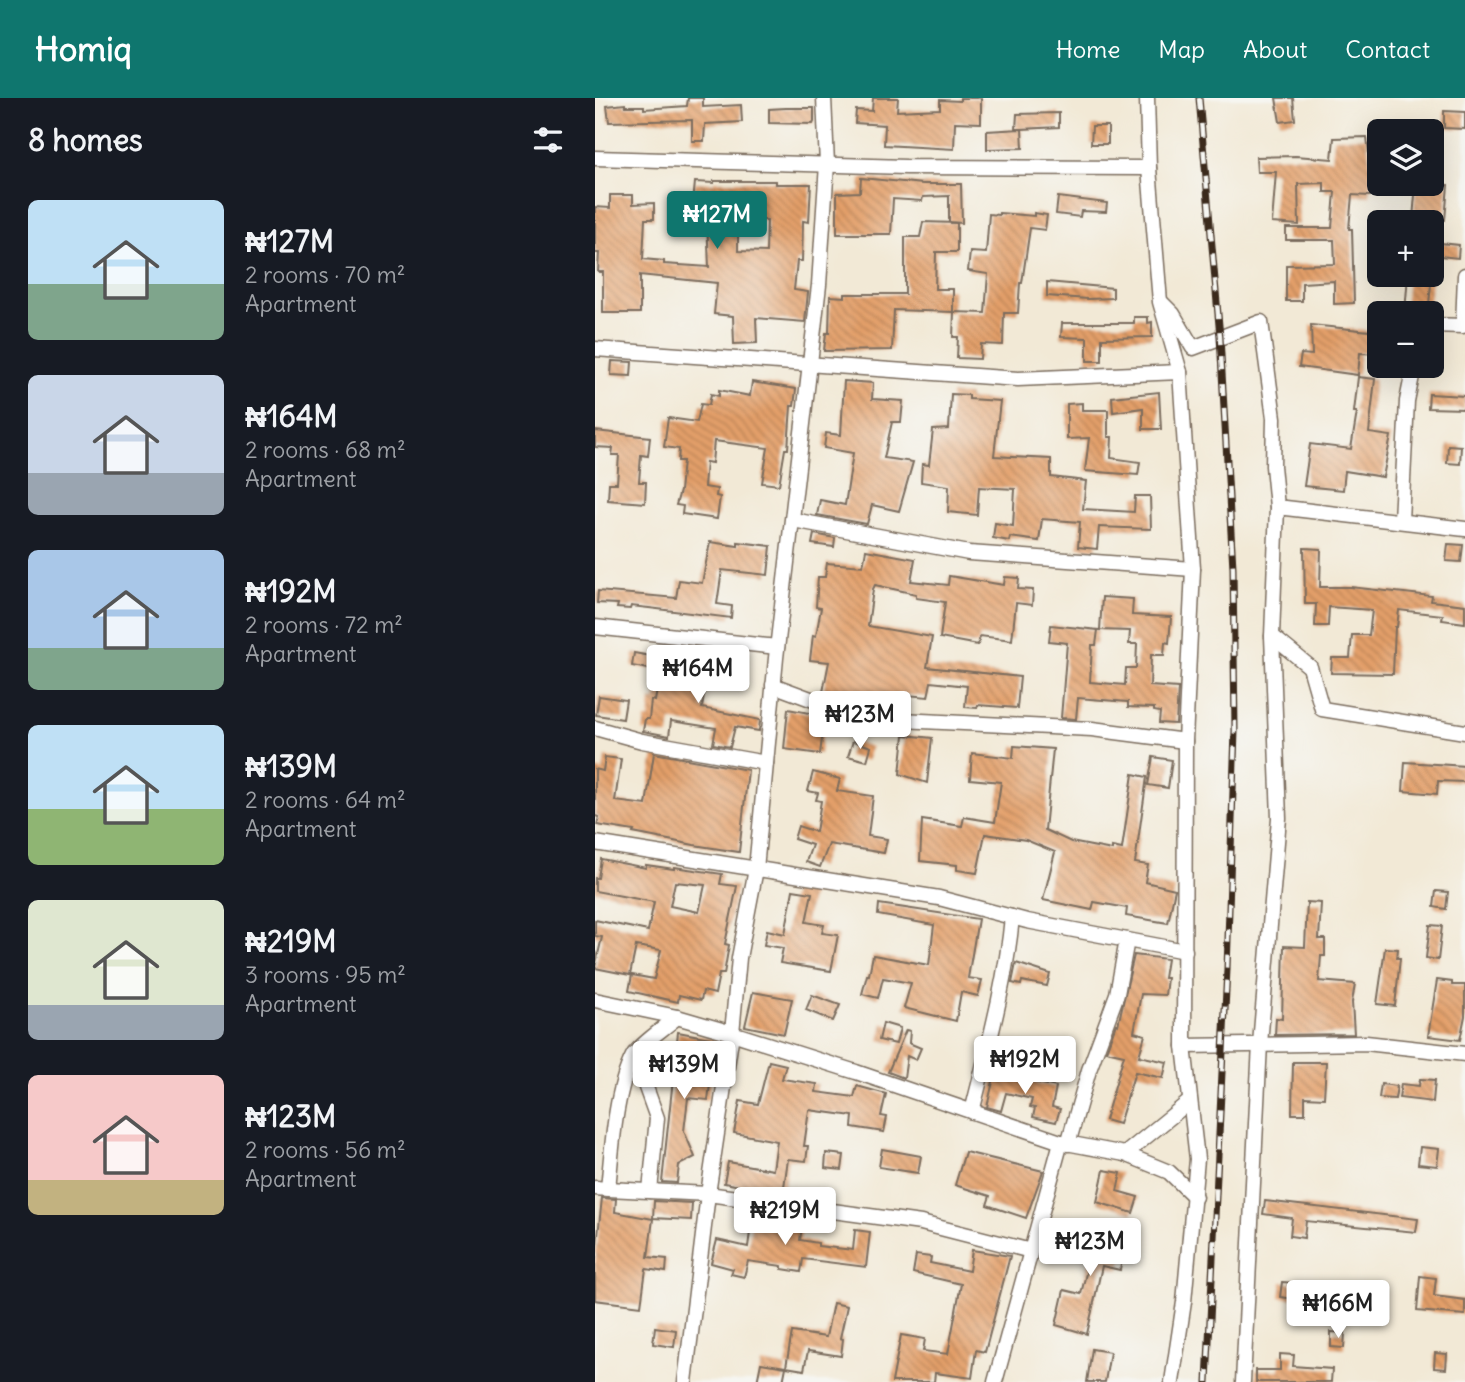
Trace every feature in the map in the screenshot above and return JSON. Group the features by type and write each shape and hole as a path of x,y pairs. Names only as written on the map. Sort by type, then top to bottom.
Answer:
{"street":[{"path":"685,1382 708,1194 732,1032 739,958 756,869 777,647 820,285 827,164 824,98"},
{"path":"1147,98 1149,169 1160,302 1180,372 1193,569 1185,741 1184,1046 1197,1159 1195,1197 1172,1382"},
{"path":"595,158 906,167 1149,169"},
{"path":"1444,325 1464,326 1465,275"},
{"path":"1160,302 1173,314 1193,348 1261,322 1274,418 1273,466 1277,507 1272,636 1279,818 1260,1044 1243,1382"},
{"path":"595,349 1018,379 1180,372"},
{"path":"1401,520 1407,401 1412,378"},
{"path":"1277,507 1465,528"},
{"path":"793,520 969,553 1193,569"},
{"path":"595,628 777,647"},
{"path":"1272,636 1310,667 1322,709 1465,732"},
{"path":"773,685 855,715 913,721 1092,729 1185,741"},
{"path":"595,728 642,741 766,763"},
{"path":"595,843 939,898 1012,917 1185,951"},
{"path":"972,1112 995,1019 1012,917"},
{"path":"995,1382 1031,1251 1089,1070 1117,994 1127,940"},
{"path":"595,1000 732,1032 1065,1143 1125,1154 1169,1172 1195,1197"},
{"path":"677,1017 634,1054 624,1084 601,1189 708,1194 921,1223 1031,1251"},
{"path":"1184,1046 1366,1042 1465,1054"},
{"path":"634,1054 657,1118 650,1191"},
{"path":"1125,1154 1190,1101"}],"building":[{"path":"688,98 703,98 703,107 741,105 742,122 705,124 704,141 692,141 692,120 609,122 607,106 625,104 644,106 644,109 687,106"},
{"path":"873,98 898,98 897,111 940,109 940,100 981,98 981,123 955,122 954,149 884,145 885,125 855,123 856,110 872,111"},
{"path":"1276,98 1293,98 1295,120 1280,122"},
{"path":"814,108 813,124 769,123 769,109"},
{"path":"1444,111 1465,112 1465,129 1444,128"},
{"path":"1059,113 1059,127 1022,129 1023,148 987,149 987,131 1021,129 1016,129 1017,114"},
{"path":"1092,126 1108,126 1108,144 1091,144"},
{"path":"1367,137 1367,196 1352,195 1349,229 1352,229 1354,303 1334,304 1334,281 1302,283 1302,301 1286,301 1286,265 1335,264 1334,240 1286,240 1286,228 1332,228 1335,192 1324,192 1324,183 1298,184 1299,225 1272,223 1276,172 1257,172 1256,157 1332,159 1334,138"},
{"path":"861,178 923,184 961,184 962,223 949,222 949,196 923,197 922,201 893,199 891,234 837,234 837,193 860,192"},
{"path":"776,181 776,184 811,184 809,222 803,221 802,261 797,261 794,290 808,292 805,322 756,318 757,343 734,344 733,316 714,314 717,283 640,275 640,313 603,313 603,272 598,272 599,253 595,253 595,207 610,208 610,195 633,195 633,204 654,203 654,219 645,219 643,259 664,261 664,264 709,267 707,220 685,219 686,203 693,204 695,182","holes":["738,219 767,220 766,252 738,251"]},
{"path":"1444,185 1448,185 1445,220 1444,210 1414,210 1415,196 1444,196"},
{"path":"1058,197 1107,203 1106,212 1081,211 1080,217 1056,214"},
{"path":"989,214 1047,215 1045,230 1030,228 1020,283 1018,313 1004,313 1003,345 981,344 980,359 957,358 958,337 953,337 954,312 985,313 988,274 968,271 970,252 986,253"},
{"path":"923,222 957,223 957,252 936,252 935,289 953,289 953,312 894,310 892,350 824,351 826,333 829,333 830,296 905,294 905,237 920,237"},
{"path":"1444,243 1459,245 1458,258 1444,256"},
{"path":"1047,282 1113,288 1113,298 1047,296"},
{"path":"1407,287 1431,287 1429,301 1406,301"},
{"path":"1134,317 1148,317 1148,323 1152,322 1152,337 1102,338 1102,361 1087,361 1087,338 1061,337 1062,323 1134,323"},
{"path":"1311,325 1367,331 1367,353 1360,353 1358,375 1299,367 1301,354 1312,355"},
{"path":"612,361 632,362 631,376 611,375"},
{"path":"1358,377 1375,379 1369,433 1391,436 1383,477 1345,471 1343,490 1304,486 1310,444 1351,449 1357,412 1354,412"},
{"path":"844,381 873,383 872,399 903,401 901,422 892,422 884,458 913,462 899,511 872,505 867,524 817,515 820,500 845,505 853,453 824,448 826,433 841,435"},
{"path":"752,382 796,389 794,406 791,406 788,449 785,449 779,485 762,483 768,448 714,441 712,463 706,462 704,487 717,489 716,496 720,497 717,519 682,514 683,506 676,505 683,461 678,461 679,449 664,447 668,418 697,422 701,404 709,405 711,394 719,396 719,390 750,396"},
{"path":"1159,392 1161,429 1143,429 1143,408 1113,412 1112,397"},
{"path":"951,394 969,395 969,399 1000,401 994,456 1051,459 1051,477 1086,481 1083,509 1134,512 1135,496 1150,496 1151,529 1099,527 1097,549 1078,547 1080,522 1042,519 1039,541 1010,537 1009,541 993,538 995,523 1013,526 1015,489 979,487 977,515 948,512 949,486 921,482 922,464 929,465 933,430 949,429"},
{"path":"1429,394 1465,396 1464,409 1428,408"},
{"path":"1082,403 1082,410 1108,410 1108,437 1112,437 1111,458 1140,462 1138,475 1085,471 1089,438 1067,439 1067,404"},
{"path":"595,431 650,437 648,456 641,455 639,482 646,482 645,503 608,500 609,483 617,483 619,455 612,455 613,448 595,447"},
{"path":"1448,445 1461,446 1460,464 1447,463"},
{"path":"814,534 835,538 834,547 812,544"},
{"path":"710,542 738,546 738,542 771,546 768,575 722,570 717,604 732,606 731,618 631,606 630,609 617,608 618,604 597,603 598,591 676,598 679,580 702,583"},
{"path":"1448,544 1463,545 1461,562 1446,561"},
{"path":"1304,548 1321,549 1320,587 1350,587 1432,596 1431,601 1465,605 1465,623 1442,620 1443,615 1399,610 1395,627 1393,674 1331,673 1332,658 1350,658 1352,635 1369,635 1372,610 1329,607 1328,626 1315,626 1316,604 1305,604"},
{"path":"866,550 915,559 911,581 948,585 949,576 1004,585 1005,577 1019,578 1018,589 1033,590 1032,605 1016,603 1012,640 980,636 978,645 940,638 945,602 916,598 916,594 875,585 873,589 868,626 932,637 927,667 1020,677 1017,708 978,705 977,708 965,707 967,686 931,682 928,697 897,694 896,703 823,692 829,662 810,660 813,635 816,636 821,608 816,607 818,577 825,577 827,563 863,566"},
{"path":"1102,597 1133,599 1132,615 1171,617 1169,643 1165,642 1164,655 1151,655 1150,686 1178,688 1176,724 1159,723 1160,712 1154,711 1154,708 1128,707 1128,702 1078,698 1076,719 1061,718 1067,643 1049,641 1051,625 1098,630 1096,645 1092,645 1090,682 1125,685 1126,668 1136,668 1137,644 1129,644 1130,631 1100,630"},
{"path":"634,653 662,658 660,671 632,666"},
{"path":"727,659 742,660 741,680 707,678 702,708 760,720 759,731 735,727 730,747 713,744 716,728 671,721 669,736 643,731 645,719 649,719 651,700 655,701 658,684 690,689 695,662 727,667"},
{"path":"599,696 626,700 623,719 596,715"},
{"path":"788,709 825,716 820,754 784,749"},
{"path":"904,735 932,738 927,783 900,774"},
{"path":"853,741 871,747 867,761 848,756"},
{"path":"1014,746 1053,749 1045,830 1071,842 1112,850 1112,847 1122,849 1133,774 1147,777 1135,863 1148,865 1145,882 1175,889 1168,923 1126,916 1127,908 1094,902 1092,910 1043,900 1055,852 1026,840 985,834 977,873 957,870 957,865 920,861 922,820 962,826 964,817 995,822 1001,782 970,779 972,753 1013,758"},
{"path":"654,753 748,770 739,852 597,825 599,817 595,816 595,769 603,771 605,757 621,759 615,801 646,805"},
{"path":"1153,757 1172,760 1168,788 1148,785"},
{"path":"1405,762 1465,766 1465,782 1438,781 1437,794 1403,791"},
{"path":"813,772 840,779 837,791 873,796 868,836 887,839 884,853 829,844 820,867 806,862 812,845 794,839 798,826 816,832 821,801 816,800 818,793 808,791"},
{"path":"601,859 646,868 646,865 674,867 722,874 720,884 737,886 725,944 729,945 724,974 719,974 715,994 703,991 701,1000 679,995 678,1002 629,991 632,975 654,979 661,950 636,946 630,975 595,968 602,937 595,936 595,920 648,931 654,902 595,891 595,878 598,878","holes":["675,882 705,885 699,912 670,906"]},
{"path":"793,890 812,893 806,922 824,925 822,933 838,935 831,971 780,963 783,948 764,945 767,930 785,934"},
{"path":"1436,891 1448,892 1446,909 1434,907"},
{"path":"1307,902 1321,903 1319,939 1325,939 1325,956 1321,956 1319,981 1355,984 1352,1002 1354,1034 1275,1035 1276,1018 1282,1019 1284,946 1305,947"},
{"path":"879,904 978,919 968,978 982,980 978,996 961,992 956,1021 904,1008 911,983 883,978 878,998 862,994 873,955 929,965 934,925 878,915"},
{"path":"1430,925 1442,926 1438,960 1426,958"},
{"path":"1385,948 1398,949 1397,958 1400,958 1395,1006 1377,1004"},
{"path":"1134,955 1167,959 1165,995 1141,994 1134,1032 1145,1035 1139,1056 1167,1062 1163,1078 1135,1072 1119,1124 1105,1120 1124,1055 1106,1051 1116,1024 1118,1025"},
{"path":"1016,963 1050,974 1047,986 1022,981 1021,985 1012,983"},
{"path":"1437,980 1452,982 1452,985 1465,985 1465,1016 1460,1040 1428,1036"},
{"path":"753,992 792,999 784,1034 745,1026"},
{"path":"812,995 840,1005 833,1021 806,1010"},
{"path":"883,1023 900,1028 896,1044 879,1040"},
{"path":"906,1030 910,1031 909,1043 921,1048 916,1060 907,1056 904,1078 888,1072"},
{"path":"678,1032 721,1040 720,1050 695,1049 691,1075 711,1077 708,1100 688,1098 684,1131 695,1157 679,1165 677,1183 662,1182"},
{"path":"769,1061 786,1065 782,1079 817,1084 816,1092 854,1097 857,1086 886,1094 881,1116 887,1117 884,1132 852,1127 853,1116 809,1110 804,1146 808,1146 806,1161 788,1159 783,1194 724,1183 728,1162 773,1170 777,1141 734,1133 740,1101 758,1104"},
{"path":"1293,1062 1326,1062 1324,1098 1305,1097 1305,1114 1292,1114"},
{"path":"995,1073 1056,1087 1052,1107 1060,1109 1056,1122 1033,1117 1035,1108 1030,1107 1032,1099 1006,1093 1001,1111 987,1107"},
{"path":"1420,1079 1435,1080 1433,1102 1399,1098 1401,1084 1419,1086"},
{"path":"1381,1084 1397,1086 1395,1099 1379,1098"},
{"path":"1420,1147 1439,1149 1437,1166 1418,1164"},
{"path":"882,1149 921,1156 918,1173 879,1167"},
{"path":"965,1152 1043,1171 1026,1218 987,1205 990,1196 955,1185"},
{"path":"826,1153 844,1155 842,1170 825,1168"},
{"path":"1104,1170 1121,1173 1117,1191 1138,1197 1133,1213 1097,1202"},
{"path":"602,1198 616,1199 615,1212 653,1219 648,1257 667,1259 666,1272 646,1269 641,1306 595,1300 595,1264"},
{"path":"654,1201 692,1203 691,1220 653,1218"},
{"path":"1265,1201 1418,1219 1416,1232 1306,1221 1304,1238 1290,1236 1292,1218 1263,1214"},
{"path":"753,1210 803,1219 800,1240 818,1243 818,1246 853,1250 855,1230 870,1232 866,1267 803,1259 801,1272 748,1261 744,1277 731,1274 733,1269 711,1263 717,1240 748,1247"},
{"path":"1074,1230 1110,1241 1112,1232 1127,1235 1120,1270 1102,1266 1087,1334 1056,1325 1064,1290 1081,1294 1091,1253 1070,1246"},
{"path":"972,1250 1010,1256 985,1352 976,1350 972,1378 935,1373 934,1382 892,1382 901,1335 925,1339 923,1351 948,1354 961,1284 913,1273 916,1255 931,1257 930,1263 969,1271"},
{"path":"1420,1276 1436,1278 1434,1296 1465,1300 1465,1315 1417,1311"},
{"path":"1282,1282 1319,1285 1318,1314 1301,1313 1302,1300 1280,1297"},
{"path":"833,1303 847,1306 840,1338 843,1339 841,1356 808,1351 804,1370 786,1367 792,1332 826,1337"},
{"path":"655,1327 676,1330 674,1347 653,1344"},
{"path":"1331,1332 1345,1333 1344,1348 1331,1347"},
{"path":"1092,1349 1110,1352 1105,1382 1087,1382"},
{"path":"1435,1353 1447,1354 1446,1369 1434,1368"},
{"path":"1280,1354 1294,1355 1293,1366 1332,1369 1331,1382 1256,1382 1256,1370 1280,1370"},
{"path":"761,1363 786,1367 783,1382 757,1382"}],"railway":[{"path":"1199,98 1220,337 1233,568 1235,731 1227,969 1207,1382"}]}
